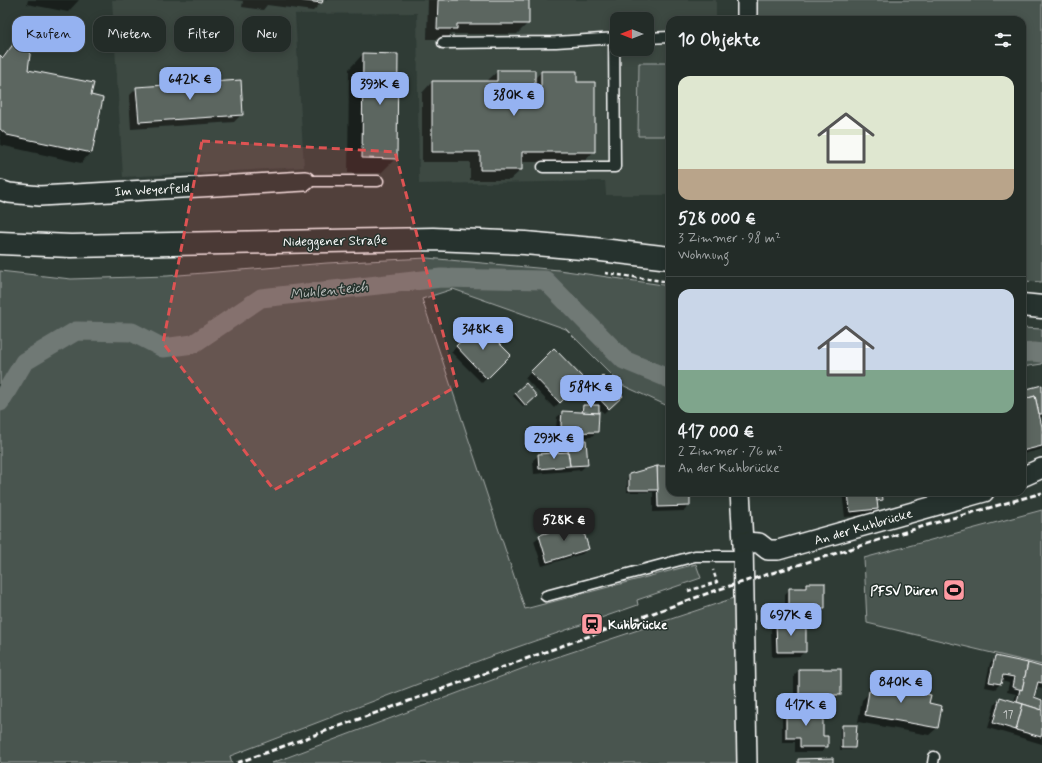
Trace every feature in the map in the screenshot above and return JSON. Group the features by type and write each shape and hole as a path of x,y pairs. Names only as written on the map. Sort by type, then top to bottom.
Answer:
{"main road":[{"name":"Nideggener Straße","path":"0,243 72,246 433,239 525,243 666,258"},
{"path":"1026,305 1042,307"}],"street":[{"path":"747,16 748,0"},
{"name":"Im Weyerfeld","path":"0,190 9,193 40,196 305,181"},
{"path":"1026,475 1042,468"},
{"path":"740,496 738,551 747,763"},
{"name":"An der Kuhbrücke","path":"738,551 759,543 768,550 778,550 970,496"}],"lane":[{"path":"654,38 666,37"},
{"path":"443,43 556,42 610,38"},
{"path":"543,167 615,167 616,56"},
{"path":"305,181 378,180"},
{"path":"546,596 695,556 738,551"}],"path":[{"path":"688,591 717,582 713,570 727,566 738,551"}],"highlighted area":[{"path":"202,141 395,152 457,386 274,490 163,343"}],"shaded area":[{"path":"112,0 716,0 716,16 666,16 666,195 606,195 605,181 419,184 417,13 295,14 304,167 123,177 115,52 166,52 166,16 113,16"},
{"path":"757,0 1042,0 1042,282 1026,281 1026,16 757,16"},
{"path":"639,63 666,63 666,136 638,136"},
{"path":"427,258 559,270 666,285 666,405 622,385 566,329 453,289 422,299 525,609 696,564 701,578 637,600 638,605 486,658 230,756 232,763 0,763 0,271 71,279 167,276 327,263"},
{"path":"1026,328 1042,329 1042,364 1026,366"},
{"name":"PFSV Düren","path":"1042,510 1042,665 867,623 864,558"},
{"path":"737,597 737,763 272,763 524,668"}],"building":[{"path":"297,0 323,0 322,3"},
{"path":"438,0 529,0 529,24 457,24 457,29 437,29"},
{"path":"12,46 12,52 30,52 28,70 94,83 91,95 103,98 92,153 7,135 0,129 0,55 3,58"},
{"path":"363,53 398,54 397,159 362,158"},
{"path":"497,70 535,70 535,86 541,86 541,71 577,71 577,82 595,82 595,152 522,152 522,170 480,170 480,152 432,152 432,81 497,81"},
{"path":"241,80 243,115 139,122 136,87"},
{"path":"479,323 511,355 487,379 456,346"},
{"path":"554,348 584,379 560,403 530,372"},
{"path":"602,375 623,396 609,409 589,388"},
{"path":"526,383 537,396 526,406 515,393"},
{"path":"1042,385 1042,414 1039,414 1035,396 1026,399 1026,389"},
{"path":"1035,396 1042,427 1042,446 1026,450 1026,399"},
{"path":"583,405 599,405 599,413 582,413"},
{"path":"562,411 599,413 598,432 562,433"},
{"path":"586,440 588,465 570,466 567,441"},
{"path":"568,452 570,466 539,469 538,454"},
{"path":"657,466 666,466 666,496 690,496 690,506 658,507"},
{"path":"657,466 658,490 629,490 629,474"},
{"path":"848,496 876,496 878,509 850,512"},
{"path":"876,496 882,496 883,500 877,501"},
{"path":"581,523 589,549 547,562 539,535"},
{"path":"806,583 825,583 825,608 789,608 789,588 806,588"},
{"path":"776,622 806,622 806,652 777,652"},
{"path":"995,656 1028,663 1022,690 1012,687 1014,677 1003,675 1001,684 989,682"},
{"path":"1028,663 1042,667 1042,683 1038,682 1034,697 1042,700 1042,710 1017,702 1020,689 1022,690"},
{"path":"799,669 841,669 841,695 799,695"},
{"path":"877,674 897,677 894,694 901,696 902,690 931,695 929,703 942,706 938,728 865,715 869,691 874,692"},
{"path":"1000,697 1023,704 1016,730 993,723"},
{"path":"1023,704 1042,710 1041,737 1016,730"},
{"path":"786,709 823,709 823,736 828,736 828,747 800,747 800,738 786,738"},
{"path":"842,725 857,725 855,748 842,748"},
{"path":"833,758 833,763 798,763 798,759"}],"waterway":[{"name":"Mühlenteich","path":"0,402 24,362 76,331 132,332 163,348 193,344 261,298 441,278 545,280 624,360 666,377"},
{"name":"Mühlenteich","path":"1026,353 1042,353"}],"railway":[{"path":"237,763 717,590 931,524 1042,493"}],"place":[{"name":"PFSV Düren","path":"954,590"},
{"name":"Kuhbrücke","path":"592,624"}]}
